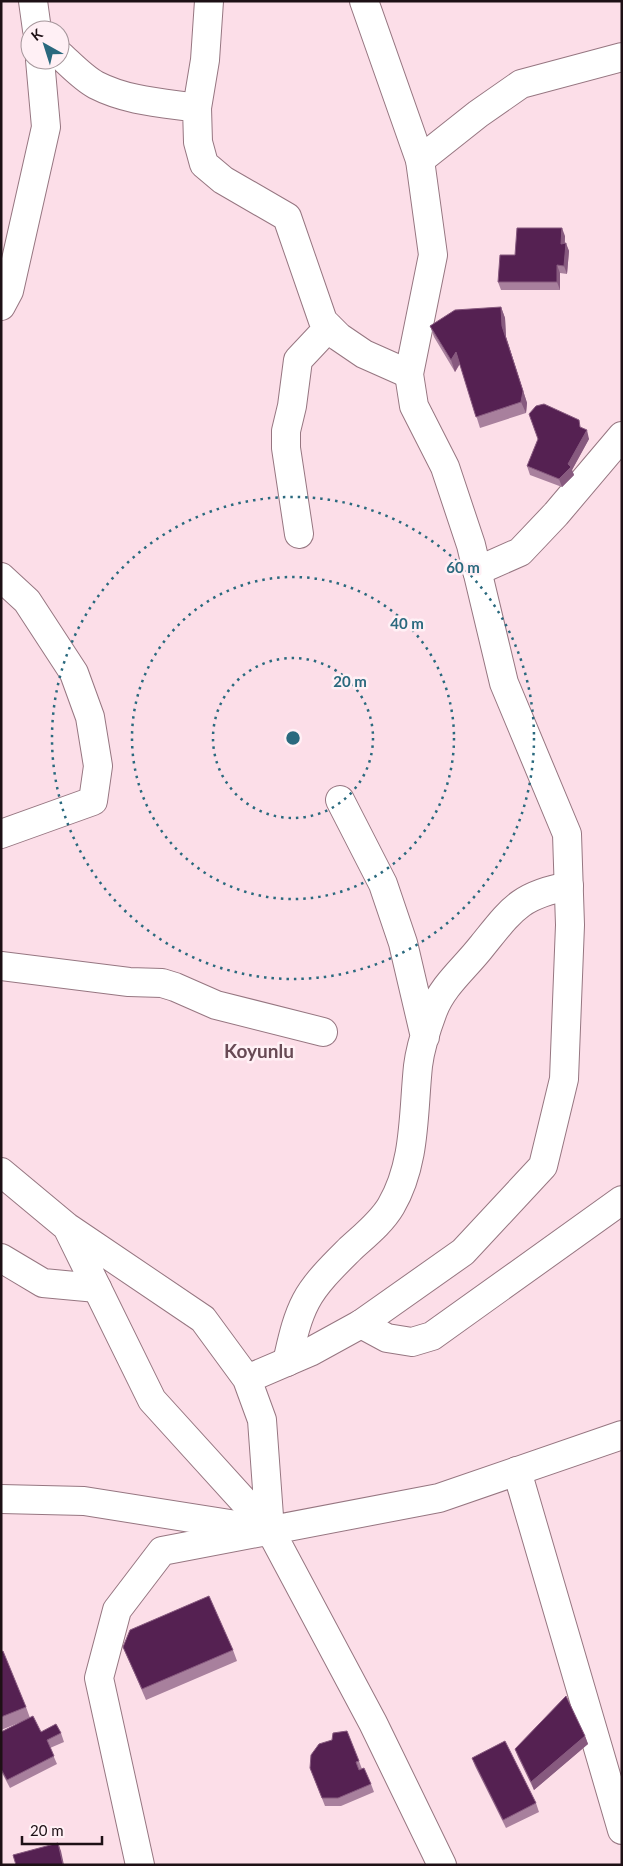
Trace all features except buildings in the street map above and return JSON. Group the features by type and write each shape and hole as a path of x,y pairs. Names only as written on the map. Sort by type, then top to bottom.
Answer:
{"street":[{"path":"33,1 36,20"},
{"path":"209,1 205,60 197,108 198,142 204,164 224,180 288,218 323,321 339,337 364,354 409,374"},
{"path":"247,1379 310,1352 361,1324 463,1252 543,1166 564,1079 570,925 567,834 504,683 471,546 445,467 414,406 409,374 433,255 420,160 364,1"},
{"path":"420,160 478,114 521,84 622,58"},
{"path":"70,64 94,84 119,95 144,101 197,108"},
{"path":"1,306 9,290 46,127 41,70"},
{"path":"299,534 286,448 286,431 292,406 298,360 329,327"},
{"path":"477,571 520,552 556,514 622,436"},
{"path":"1,577 27,601 74,673 90,717 98,766 94,801 1,834"},
{"path":"340,800 383,884 403,943 426,1038"},
{"path":"287,1362 295,1327 306,1300 340,1260 378,1223 391,1206 403,1180 409,1161 419,1064 433,1011 448,982 471,960 510,911 528,897 552,889 569,886"},
{"path":"1,966 129,982 162,983 176,987 216,1005 323,1032"},
{"path":"1,1172 68,1227 204,1319 247,1379 262,1420 270,1530"},
{"path":"361,1324 387,1338 412,1342 432,1336 622,1200"},
{"path":"68,1227 152,1400 270,1530 373,1723 442,1865"},
{"path":"1,1258 43,1283 98,1288"},
{"path":"140,1865 99,1678 117,1610 162,1551 440,1498 622,1435"},
{"path":"517,1471 622,1830"},
{"path":"1,1499 84,1501 270,1530"}],"district":[{"name":"Koyunlu","path":"259,1051"}]}
